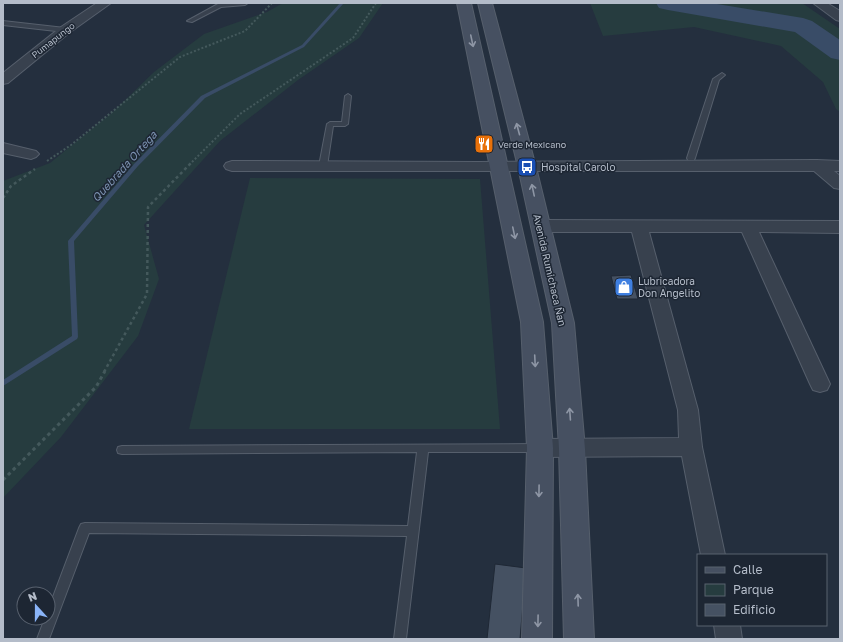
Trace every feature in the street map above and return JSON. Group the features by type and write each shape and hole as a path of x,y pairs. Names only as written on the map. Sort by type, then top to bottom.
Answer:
{"main road":[{"path":"464,3 532,322 540,448 538,639"},
{"name":"Avenida Rumichaca Ñan","path":"485,3 528,167 540,226 563,323 572,449 579,639"}],"street":[{"name":"Pumapungo","path":"3,80 65,30 105,3"},
{"path":"819,3 838,14"},
{"path":"3,148 31,154"},
{"path":"232,166 528,167 690,162 840,166"},
{"path":"817,165 840,184"},
{"path":"540,226 840,227"},
{"path":"639,226 688,410 691,447 713,554"},
{"path":"748,227 820,384"},
{"path":"540,448 572,449 691,447"},
{"path":"727,626 730,639"}],"lane":[{"path":"190,21 220,5 245,3"},
{"path":"3,23 65,30"},
{"path":"690,162 716,78 722,75"},
{"path":"323,166 330,124 345,124 348,96"},
{"path":"400,639 423,448"},
{"path":"122,450 540,448"},
{"path":"43,639 85,528 413,531"}],"path":[{"path":"3,198 11,186 71,144 180,57 245,31 272,3"},
{"path":"3,480 96,387 147,294 148,207 240,114 353,38 376,3"}],"green space":[{"path":"283,3 383,3 359,38 298,80 220,141 144,225 159,279 138,336 61,437 3,498 3,181 50,163 114,111 154,72 204,34 267,12"},
{"path":"590,3 802,3 840,29 840,112 836,109 823,82 781,46 694,27 603,36"},
{"path":"250,178 480,179 500,429 189,429"}],"building":[{"name":"Lubricadora Don Angelito","path":"631,275 638,299 617,299 611,276"},
{"path":"495,564 526,568 520,639 487,639"}],"waterway":[{"name":"Quebrada Ortega","path":"3,383 75,337 71,241 136,165 203,97 303,46 342,3"},
{"path":"668,3 803,26 840,52"}],"place":[{"name":"Verde Mexicano","path":"484,144"},
{"name":"Hospital Carolo","path":"527,167"},
{"name":"Lubricadora Don Angelito","path":"624,287"}]}
